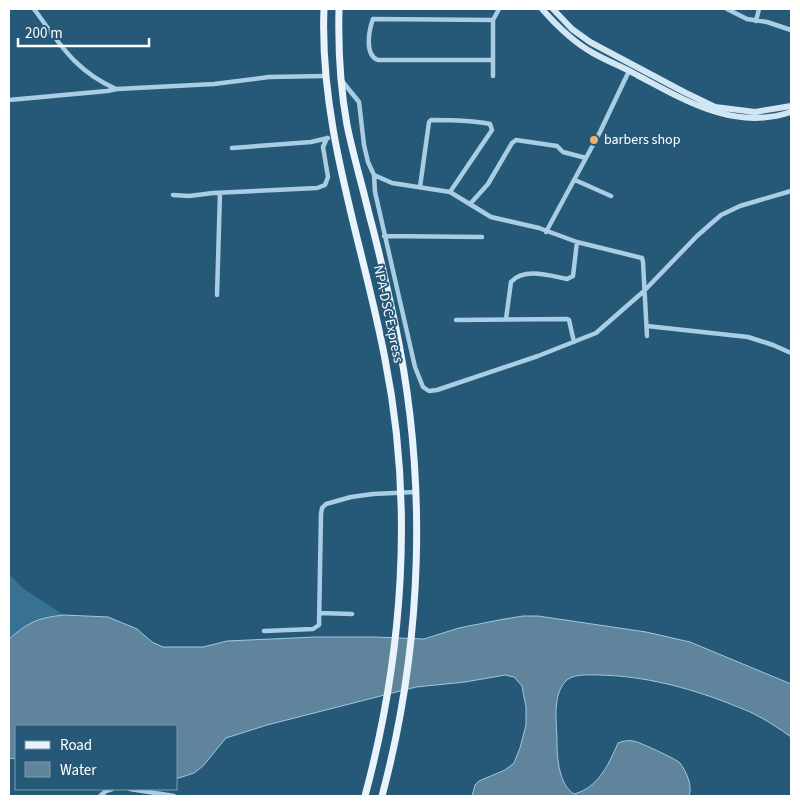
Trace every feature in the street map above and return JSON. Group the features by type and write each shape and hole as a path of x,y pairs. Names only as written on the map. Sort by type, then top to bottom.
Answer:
{"main road":[{"name":"NPA-DSC Express","path":"324,9 325,76 330,137 370,288 386,360 396,425 400,493 402,564 394,648 379,740 365,796"},
{"path":"339,9 341,80 349,132 403,364 413,437 417,557 412,624 405,688 391,763 382,796"},
{"path":"542,9 566,34 583,47 687,101 719,114 740,117 766,117 791,112"},
{"path":"553,9 581,36 604,50 715,107 755,112 791,106"}],"street":[{"path":"34,9 70,58 97,80 117,89"},
{"path":"493,76 493,20 499,9"},
{"path":"727,9 747,19 767,22 791,30"},
{"path":"756,21 759,9"},
{"path":"493,20 373,19 370,54 378,60 493,60"},
{"path":"546,232 575,180 629,71"},
{"path":"9,100 107,92 117,89 214,84 269,77 325,76"},
{"path":"341,80 359,102 364,145 374,175 375,192 384,236 415,367 423,387 429,391 538,356 596,333 644,291 697,236 721,215 740,206 791,191"},
{"path":"420,187 429,122 432,120 445,120 490,124 492,130 450,192"},
{"path":"232,148 311,142 330,137"},
{"path":"173,195 189,196 325,186 328,177 323,147 330,137"},
{"path":"470,204 488,184 512,143 516,140 557,146 563,152 586,158"},
{"path":"374,175 392,183 450,192 491,217 538,228 577,242 642,258 648,326 647,336"},
{"path":"575,180 611,196"},
{"path":"217,296 220,193"},
{"path":"384,236 482,237"},
{"path":"506,319 511,282 514,278 526,274 536,274 571,278 573,276 577,242"},
{"path":"456,320 569,320 574,342"},
{"path":"648,326 748,338 773,345 791,353"},
{"path":"264,631 316,628 319,625 322,508 326,504 350,497 415,492"},
{"path":"319,613 352,614"},
{"path":"142,790 174,796"}],"shaded area":[{"path":"9,574 24,589 64,615 34,622 22,628 9,639"}],"water":[{"path":"64,615 108,617 137,629 152,642 163,647 203,647 227,641 315,637 424,639 459,628 523,616 538,616 646,632 690,642 791,684 791,737 769,722 749,712 681,687 649,680 616,676 575,676 567,680 560,689 556,712 558,763 562,778 569,790 574,794 590,786 602,774 618,743 629,741 650,747 680,763 687,774 689,796 472,796 475,785 479,781 505,770 514,763 520,748 526,725 526,707 522,686 514,677 505,675 465,682 416,687 267,725 226,738 203,766 194,773 179,778 178,725 15,725 15,759 9,758 9,639 22,628 47,618"}],"place":[{"name":"barbers shop","path":"594,140"}]}
